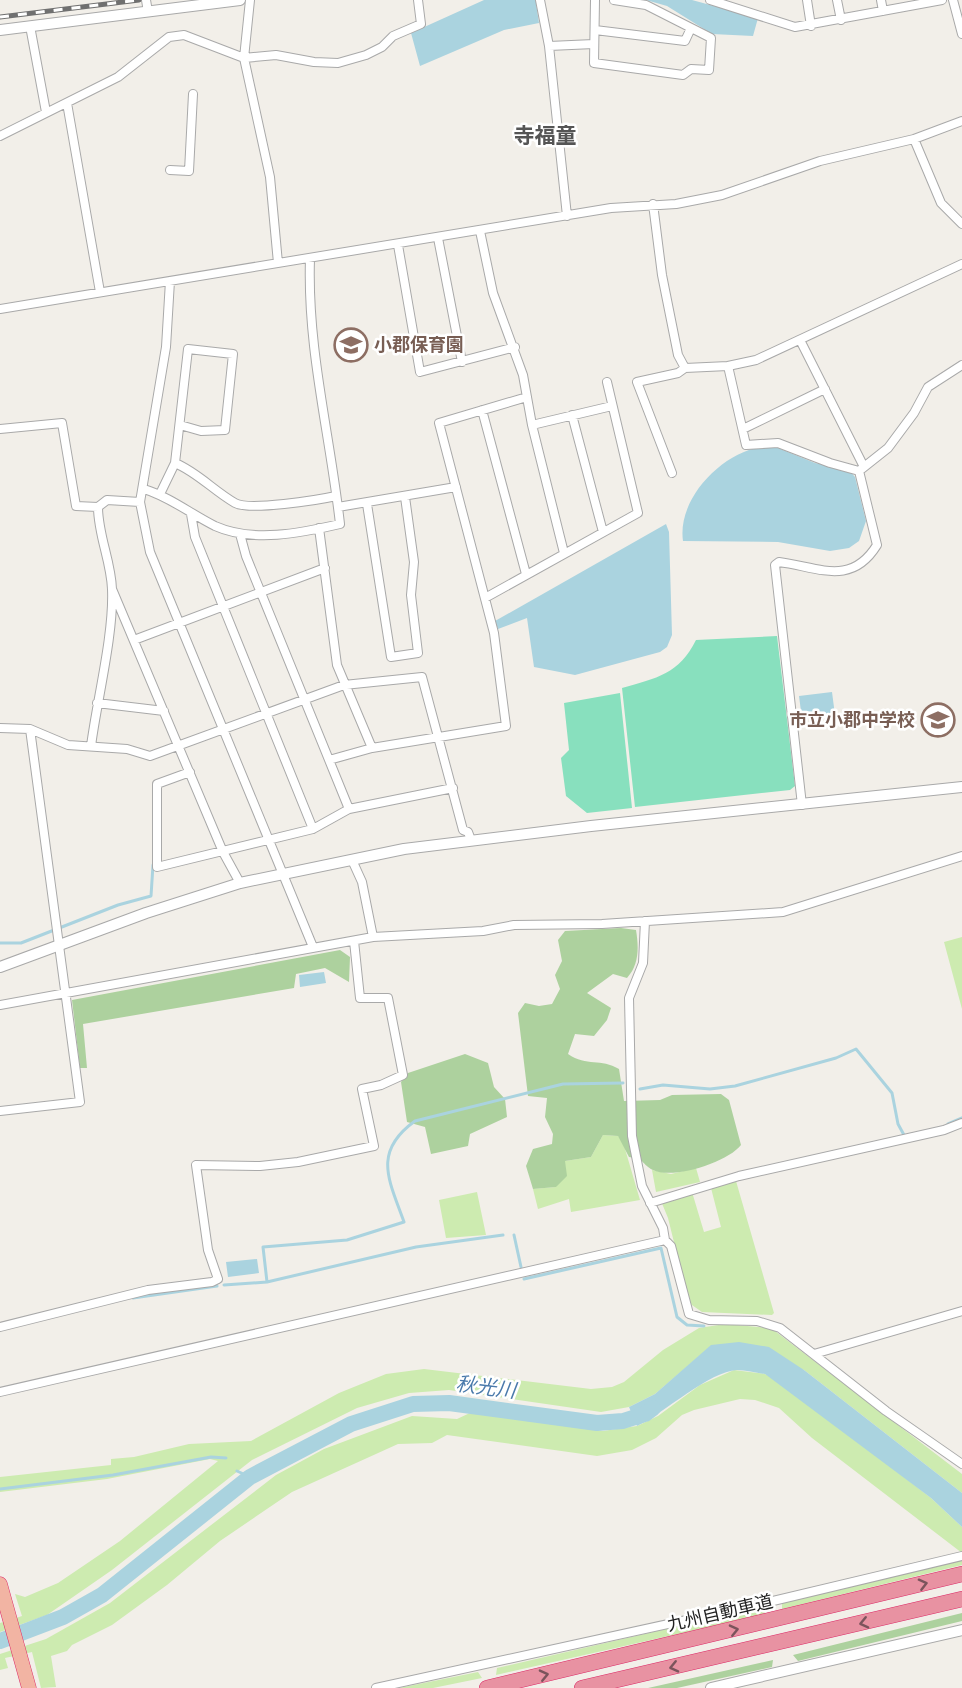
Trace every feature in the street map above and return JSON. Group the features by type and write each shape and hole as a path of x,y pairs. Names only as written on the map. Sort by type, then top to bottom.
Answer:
{"highway":[{"name":"九州自動車道","path":"487,1688 962,1574"},
{"path":"0,1584 29,1688"},
{"path":"582,1688 962,1599"}],"street":[{"path":"146,0 148,12"},
{"path":"0,30 240,0"},
{"path":"250,0 244,58 270,177 278,263"},
{"path":"0,135 118,77 169,36 183,35 244,58 276,55 314,62 350,62 382,47 393,36 421,24 418,0"},
{"path":"540,0 549,46 567,216"},
{"path":"596,0 594,63 683,75 691,69 709,70 711,38 646,5 614,0"},
{"path":"710,0 795,27 811,26 942,0"},
{"path":"807,0 811,26"},
{"path":"837,0 842,20"},
{"path":"881,0 883,11"},
{"path":"953,0 962,34"},
{"path":"30,26 46,112"},
{"path":"595,30 685,41 691,28"},
{"path":"549,46 594,45"},
{"path":"170,170 189,171 193,94"},
{"path":"68,103 100,292"},
{"path":"0,309 567,216 653,204 676,204 722,195 820,162 914,139 962,121"},
{"path":"914,139 941,202 962,224"},
{"path":"653,204 662,275 678,355 685,368"},
{"path":"480,231 493,293 515,346 564,553"},
{"path":"438,238 462,362"},
{"path":"398,245 420,372 515,346"},
{"path":"144,489 160,494 217,527 240,534 272,535 340,524 312,343 308,303 310,259"},
{"path":"672,473 637,382 678,372 685,368 728,366 756,360 962,265"},
{"path":"170,281 166,347 140,502 150,552 313,947"},
{"path":"800,340 861,468 877,545 868,559 855,569 824,572 779,562 775,565 802,805"},
{"path":"160,494 175,463 188,349 232,354 225,430 201,431 180,425"},
{"path":"728,366 746,445 778,443 830,463 861,468 888,448 914,413 928,387 962,365"},
{"path":"485,598 638,513 607,382"},
{"path":"743,429 825,389"},
{"path":"329,760 372,748 438,735 506,726 494,633 439,421 527,397"},
{"path":"532,425 612,406"},
{"path":"482,410 526,574"},
{"path":"572,415 603,532"},
{"path":"0,429 62,423 76,506 98,507 107,500 140,502"},
{"path":"175,463 193,470 198,479 237,504 311,502 336,496"},
{"path":"338,507 367,504 456,487"},
{"path":"367,504 391,657 418,653 411,595 414,562 405,497"},
{"path":"98,507 98,529 112,589 223,852 240,883"},
{"path":"191,514 195,537 313,829"},
{"path":"320,528 337,665 372,748"},
{"path":"240,534 241,542 349,809"},
{"path":"134,639 180,624 325,568"},
{"path":"91,746 109,631 112,589"},
{"path":"0,728 30,729 68,745 127,749 150,756 344,684 422,677 463,830 468,832 471,840"},
{"path":"97,703 164,711"},
{"path":"0,1111 80,1102 30,729"},
{"path":"190,772 157,784 157,867 268,842 313,829 349,809 453,788"},
{"path":"0,967 240,883 282,873 471,840 962,787"},
{"path":"0,1005 373,937 483,931 514,925 645,921 783,912 962,856"},
{"path":"352,860 362,882 373,937"},
{"path":"645,921 643,963 629,998 632,1136 642,1186 663,1228 665,1240 671,1246 689,1314 709,1320 757,1321 774,1325 886,1411 962,1464"},
{"path":"0,1327 148,1290 212,1282 218,1278 208,1250 196,1165 201,1163 223,1167 260,1166 374,1146 362,1089 381,1085 403,1075 388,998 360,998 354,941"},
{"path":"650,1203 739,1176 944,1130 962,1123"},
{"path":"0,1392 665,1240"},
{"path":"814,1354 962,1311"},
{"path":"376,1688 773,1601 962,1556"},
{"path":"711,1688 962,1630"}],"green space":[{"path":"777,636 795,786 790,790 635,807 622,688 666,673 682,660 696,640"},
{"path":"620,693 632,808 587,813 566,796 561,758 569,750 564,703"},
{"path":"621,928 636,930 638,950 634,968 627,978 613,974 587,993 611,1008 607,1020 594,1036 575,1034 568,1054 581,1060 606,1064 619,1069 624,1101 660,1100 672,1095 721,1094 729,1100 741,1145 713,1163 673,1173 649,1168 639,1159 629,1157 618,1136 603,1135 591,1157 565,1161 567,1176 556,1187 533,1189 526,1166 533,1149 552,1144 553,1134 545,1117 547,1098 528,1096 518,1013 525,1003 539,1006 552,1004 560,989 555,975 562,961 558,940 565,931"},
{"path":"962,937 962,1009 944,942"},
{"path":"340,950 350,957 349,982 325,968 296,974 294,988 83,1024 87,1068 80,1068 72,1000"},
{"path":"465,1054 488,1063 494,1087 505,1099 507,1117 470,1134 468,1146 431,1154 425,1127 407,1122 401,1082 408,1073"},
{"path":"603,1135 618,1136 623,1142 640,1200 571,1212 569,1199 538,1209 533,1189 556,1187 565,1161 591,1157"},
{"path":"696,1168 700,1182 656,1192 652,1170 671,1174"},
{"path":"736,1181 774,1313 772,1315 702,1312 689,1303 668,1218 661,1201 692,1192 704,1232 721,1227 711,1188"},
{"path":"477,1192 486,1235 446,1238 439,1200"},
{"path":"725,1324 771,1328 962,1474 962,1493 804,1370 711,1346 655,1394 629,1407 601,1412 449,1390 409,1393 357,1408 252,1460 112,1570 47,1615 0,1632 0,1623 22,1616 15,1594 25,1597 58,1583 120,1541 218,1461 210,1459 107,1479 0,1492 0,1477 111,1465 111,1459 134,1457 189,1444 251,1441 339,1393 386,1374 424,1369 591,1389 612,1387 624,1382 663,1350 699,1328"},
{"path":"734,1370 765,1374 785,1385 931,1498 962,1527 962,1553 812,1438 779,1408 755,1400 740,1399 682,1415 656,1438 632,1450 597,1456 447,1435 432,1443 398,1444 292,1492 220,1541 167,1585 112,1625 72,1645 67,1651 51,1656 56,1687 41,1688 32,1652 5,1658 8,1668 0,1670 0,1654 46,1639 110,1603 276,1475 324,1449 412,1416 457,1419 472,1412 603,1431 637,1426 658,1416 700,1385"},
{"path":"962,1560 962,1565 782,1609 782,1602"},
{"path":"761,1607 766,1614 496,1675 497,1668"},
{"path":"962,1613 962,1621 798,1661 793,1655"},
{"path":"773,1660 772,1667 677,1688 648,1688"},
{"path":"478,1672 482,1678 433,1688 399,1688"}],"water":[{"path":"484,0 543,0 536,3 539,23 504,30 420,66 411,33"},
{"path":"646,0 692,0 758,18 753,36 712,34 667,6"},
{"path":"760,447 778,448 815,463 849,470 855,477 866,521 859,541 849,548 830,551 778,542 683,541 683,525 687,510 694,495 705,481 731,459 745,451"},
{"path":"666,524 669,532 672,635 667,647 660,652 575,675 534,667 527,618 498,629 495,621"},
{"path":"832,692 835,715 802,719 799,696"},
{"path":"324,972 326,983 300,987 299,975"},
{"path":"257,1259 259,1273 228,1277 226,1262"},
{"path":"739,1342 769,1347 804,1370 962,1493 962,1527 931,1498 765,1374 740,1370 726,1372 714,1377 637,1426 629,1407 655,1394 711,1345"}],"waterway":[{"path":"0,943 21,943 118,905 151,896 153,865"},
{"path":"640,1089 663,1085 710,1089 735,1086 836,1058 856,1049 892,1093 898,1124 904,1135"},
{"path":"267,1282 263,1247 347,1240 404,1222 390,1180 389,1156 393,1144 415,1121 563,1084 623,1083"},
{"path":"948,1124 962,1118"},
{"path":"224,1285 267,1282 416,1247 503,1235"},
{"path":"514,1235 521,1267"},
{"path":"524,1279 661,1248 677,1317 687,1325 704,1326"},
{"path":"133,1298 217,1286"},
{"name":"秋光川","path":"0,1641 63,1617 102,1595 250,1477 351,1424 413,1404 449,1403 597,1423 623,1421 645,1414 653,1408"},
{"path":"0,1489 113,1475 211,1457 226,1458"},
{"path":"237,1471 250,1477"}],"railway":[{"path":"0,17 139,0"}],"place":[{"name":"小郡保育園","path":"351,345"},
{"name":"市立小郡中学校","path":"938,720"}],"district":[{"name":"寺福童","path":"545,136"}]}
